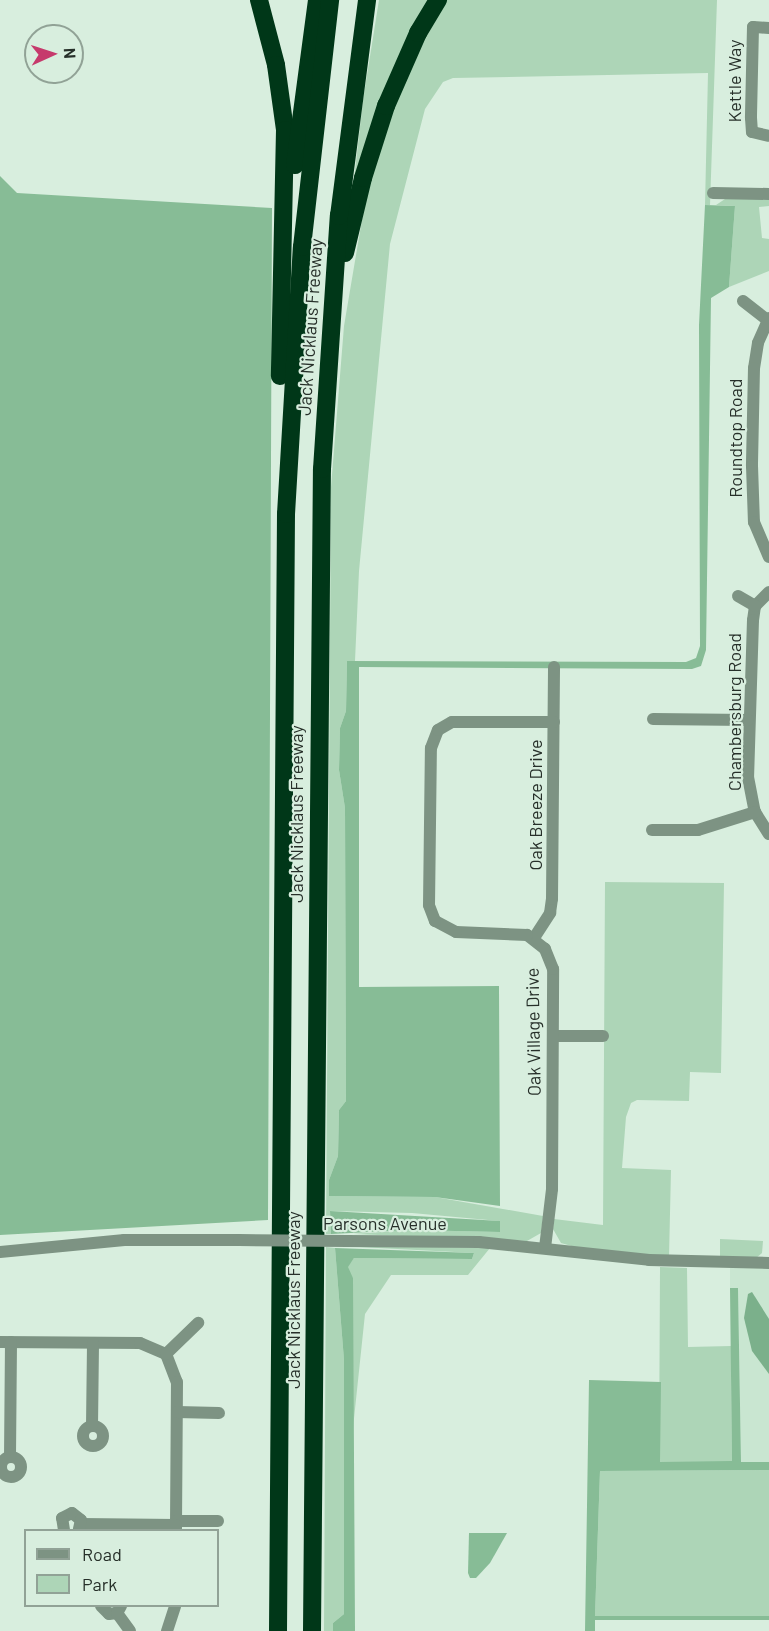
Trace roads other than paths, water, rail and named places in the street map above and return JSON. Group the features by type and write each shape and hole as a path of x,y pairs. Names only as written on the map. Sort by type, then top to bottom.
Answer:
{"highway":[{"path":"259,0 276,65 285,130 278,443 284,618"},
{"path":"282,337 291,196 317,0"},
{"name":"Jack Nicklaus Freeway","path":"278,1631 284,618 295,338 330,0"},
{"name":"Jack Nicklaus Freeway","path":"312,1631 318,644 328,353 339,216 367,0"},
{"path":"328,353 347,243 372,146 401,70 438,0"}],"street":[{"name":"Kettle Way","path":"769,28 753,27 751,118 754,134 769,136"},
{"path":"713,194 769,194"},
{"path":"743,301 768,319"},
{"name":"Roundtop Road","path":"768,319 754,368 752,466 754,522 769,557"},
{"path":"738,596 755,606 769,592"},
{"name":"Chambersburg Road","path":"755,606 748,720 748,777 755,812 769,834"},
{"name":"Oak Breeze Drive","path":"534,938 550,912 552,899 554,667"},
{"path":"653,719 748,720"},
{"path":"534,938 519,933 456,932 438,925 431,914 431,748 438,730 458,721 554,722"},
{"path":"652,830 698,830 755,812"},
{"name":"Oak Village Drive","path":"534,938 548,955 553,969 552,1189 545,1248"},
{"path":"553,1036 603,1036"},
{"name":"Parsons Avenue","path":"0,1252 97,1241 479,1242 659,1261 769,1263"},
{"path":"166,1354 198,1323"},
{"path":"10,1457 5,1342 147,1344 166,1354 176,1374 176,1526"},
{"path":"92,1426 93,1342"},
{"path":"177,1412 219,1413"},
{"path":"64,1529 61,1522 68,1514 76,1515 80,1527 176,1526 218,1521"},
{"path":"102,1607 106,1613 119,1609 130,1631"},
{"path":"170,1630 175,1607"}]}
